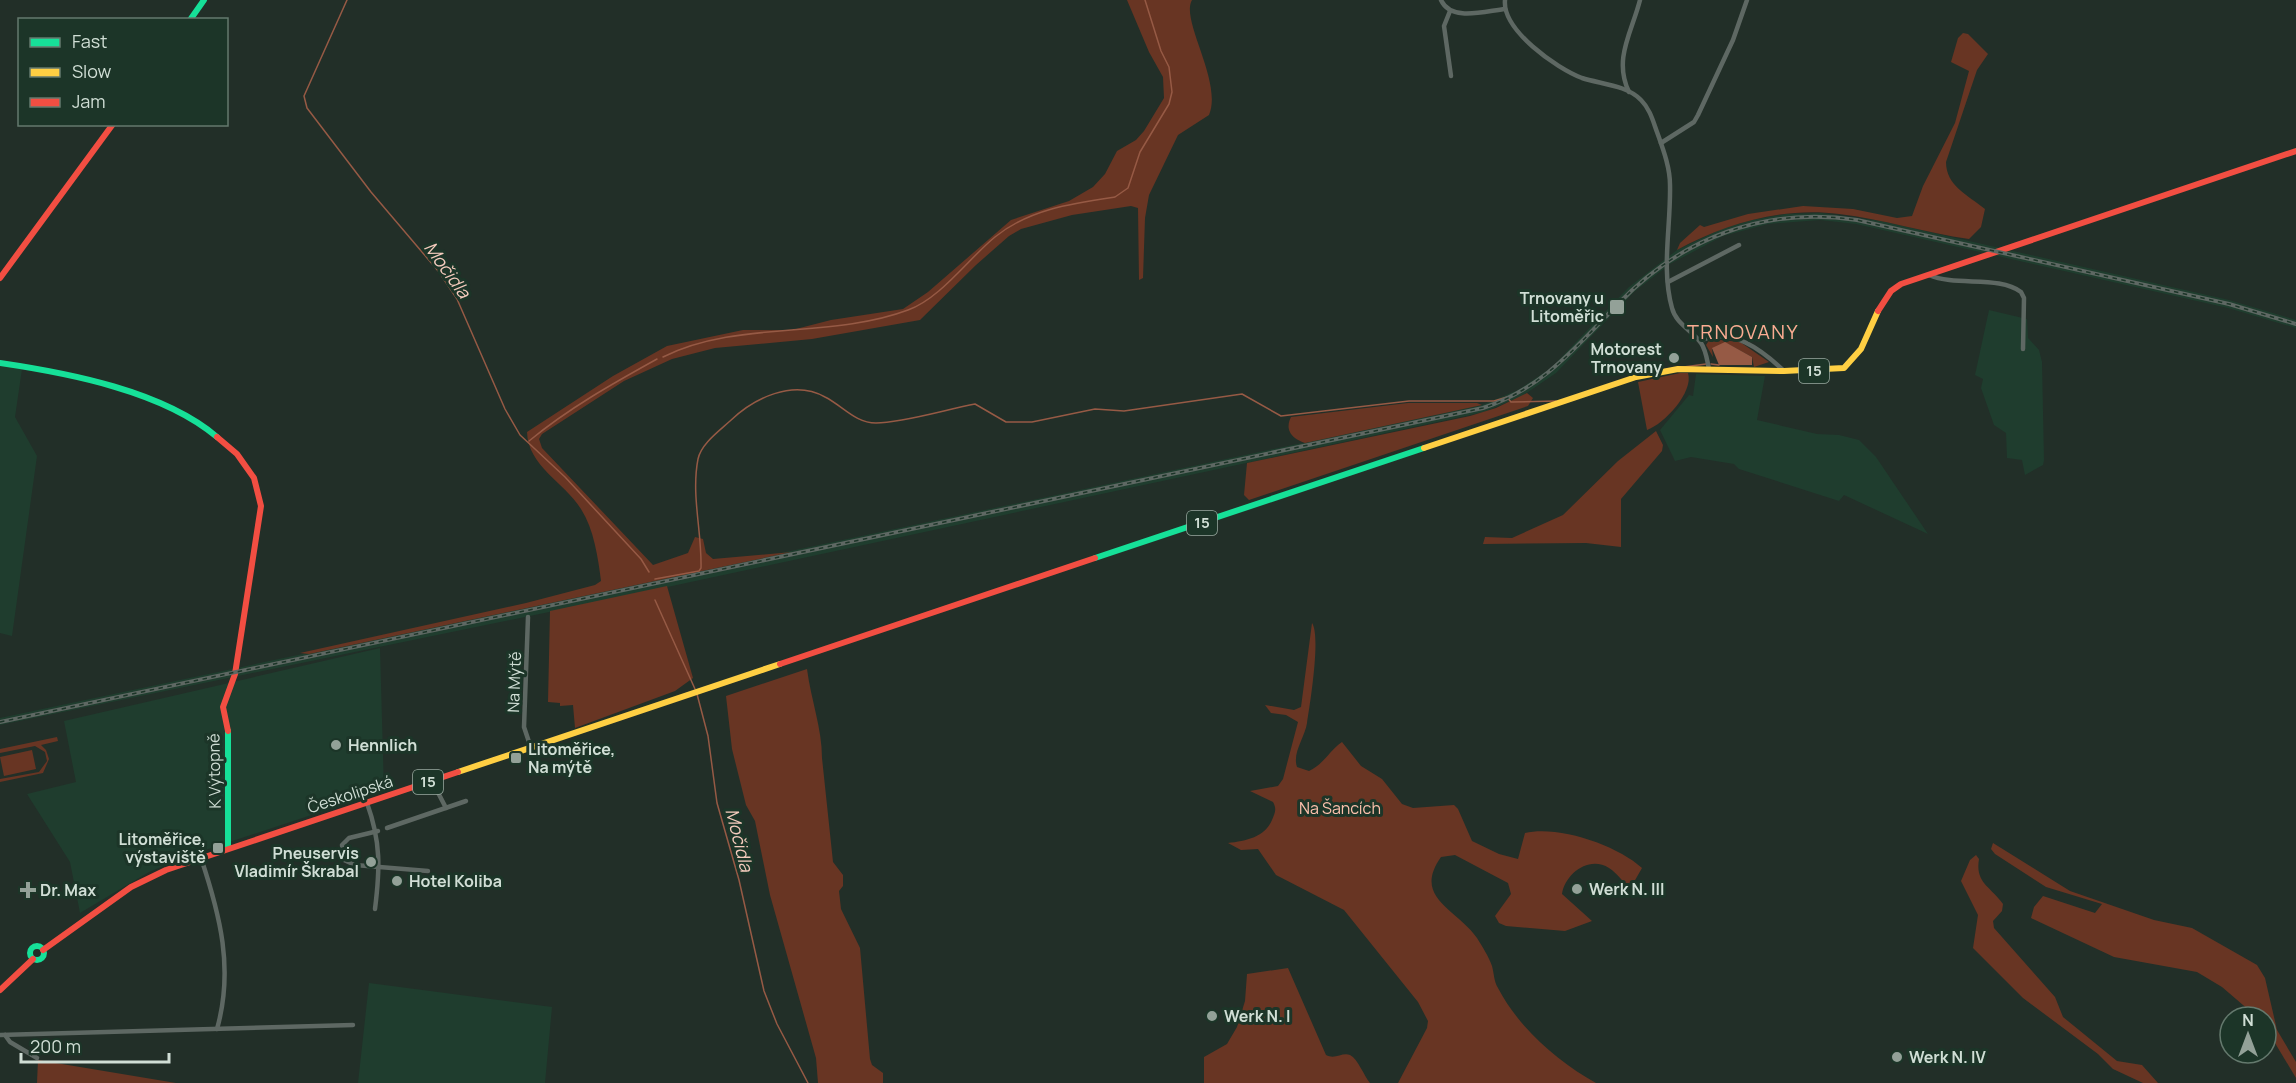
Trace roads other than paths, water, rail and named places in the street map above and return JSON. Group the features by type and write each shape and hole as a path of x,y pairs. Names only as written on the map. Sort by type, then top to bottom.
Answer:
{"main road":[{"path":"191,18 204,0"},
{"path":"0,278 112,126"},
{"name":"15","path":"1709,369 1784,371 1844,368 1863,346 1890,292 1901,284 2296,151"},
{"name":"K Výtopně","path":"0,363 58,372 162,405 212,430 231,447 255,480 261,493 261,506 235,674 223,707 229,735 226,809 229,819 228,848"},
{"name":"Českolipská","path":"0,990 33,959 31,954 33,949 39,947 43,950 142,880 228,848 1636,377 1678,369 1709,369"}],"street":[{"path":"1441,0 1450,11 1458,13 1505,9"},
{"path":"1505,0 1505,9 1513,26 1530,44 1559,66 1580,77 1629,92 1640,98 1649,110 1661,143 1670,186 1668,282 1675,316 1700,341 1709,369"},
{"path":"1629,92 1624,81 1623,51 1640,0"},
{"path":"1661,143 1694,122 1733,40 1747,0"},
{"path":"1450,11 1444,26 1451,76"},
{"path":"1668,282 1739,245"},
{"path":"1929,274 1939,279 1994,284 2021,292 2024,298 2023,350"},
{"path":"1700,341 1717,336 1740,340 1784,371"},
{"name":"Na Mýtě","path":"528,617 524,727 531,748"},
{"path":"432,781 446,808"},
{"path":"387,828 465,801"},
{"path":"367,802 378,831 380,867 375,909"},
{"path":"378,831 349,838 342,845 341,852 344,860 380,867 428,871"},
{"path":"201,858 220,916 224,958 225,1002 217,1029"},
{"path":"3,1035 353,1025"},
{"path":"3,1035 36,1058"}],"waterway":[{"name":"Močidla","path":"347,0 304,96 307,108 371,192 439,272 457,299 505,409 520,435 565,477 641,559 649,572"},
{"path":"663,357 721,338 848,324 878,319 908,310 920,305 943,288 985,246 1008,227 1052,209 1115,197 1128,188 1140,152 1169,104 1172,92 1169,67 1161,51 1145,0"},
{"path":"529,441 575,407 657,359"},
{"path":"1646,372 1706,364"},
{"path":"1711,364 1719,365"},
{"path":"655,579 699,571 701,568 696,473 698,459 703,448 716,433 750,405 787,391 813,392 825,397 855,417 876,423 912,418 975,404 1006,422 1032,422 1095,409 1124,411 1242,394 1281,416 1409,401 1494,401 1507,397 1511,402 1556,401"},
{"name":"Močidla","path":"655,600 695,689"},
{"name":"Močidla","path":"697,694 708,736 717,803 739,880 764,991 777,1024 808,1083"}],"railway":[{"path":"0,722 1483,408 1504,400 1541,378 1643,281 1669,261 1727,232 1758,223 1790,218 1823,217 1857,220 2229,304 2296,324"}],"place":[{"name":"Trnovany u Litoměřic","path":"1617,307"},
{"name":"Motorest Trnovany","path":"1674,358"},
{"name":"Hennlich","path":"336,745"},
{"name":"Litoměřice, Na mýtě","path":"516,758"},
{"name":"Litoměřice, výstaviště","path":"218,848"},
{"name":"Pneuservis Vladimír Škrabal","path":"371,862"},
{"name":"Hotel Koliba","path":"397,881"},
{"name":"Werk N. III","path":"1577,889"},
{"name":"Dr. Max","path":"28,890"},
{"name":"Werk N. I","path":"1212,1016"},
{"name":"Werk N. IV","path":"1897,1057"}],"district":[{"name":"TRNOVANY","path":"1743,332"}],"park label":[{"name":"Na Šancích","path":"1340,808"}]}
